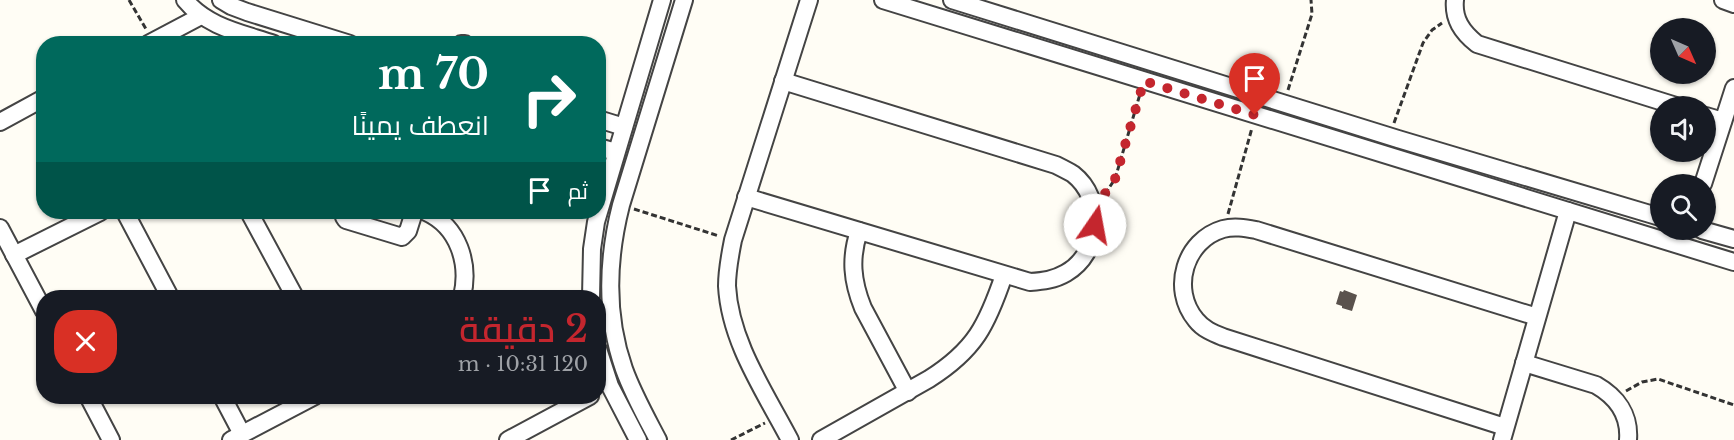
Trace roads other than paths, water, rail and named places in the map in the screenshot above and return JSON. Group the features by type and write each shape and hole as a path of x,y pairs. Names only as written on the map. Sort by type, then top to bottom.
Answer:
{"street":[{"path":"185,0 201,16 212,23 250,36"},
{"path":"221,0 247,12 324,36"},
{"path":"606,190 663,0"},
{"path":"658,440 624,369 616,342 611,315 610,260 621,205 684,0"},
{"path":"790,440 743,351 735,330 727,285 732,240 808,0"},
{"path":"883,0 1734,262"},
{"path":"952,0 1650,214"},
{"path":"1723,0 1734,3"},
{"path":"1455,7 1460,26 1477,44 1650,98"},
{"path":"162,36 201,16"},
{"path":"1115,72 1121,52"},
{"path":"746,196 1030,282 1049,280 1067,273 1082,260 1091,244 1095,225 1094,206 1086,189 1073,175 1056,165 783,81"},
{"path":"1706,174 1734,88"},
{"path":"0,122 36,102"},
{"path":"1716,119 1723,121"},
{"path":"606,121 624,127"},
{"path":"1392,157 1394,137"},
{"path":"606,149 616,152"},
{"path":"1537,317 1240,227 1224,229 1209,236 1196,246 1187,260 1183,275 1183,291 1187,307 1208,331 1503,434 1568,211"},
{"path":"14,255 86,219"},
{"path":"129,219 166,290"},
{"path":"253,219 291,290"},
{"path":"345,219 402,237 408,231 412,219"},
{"path":"438,219 447,226 464,259 463,290"},
{"path":"591,290 592,249 598,219"},
{"path":"0,228 36,296"},
{"path":"859,231 852,262 857,293 862,308 908,392"},
{"path":"1716,234 1734,239"},
{"path":"821,440 945,369 972,343 983,327 992,310 1004,275"},
{"path":"1524,363 1596,385 1607,391 1623,409 1627,420 1628,440"},
{"path":"606,392 638,440"},
{"path":"92,404 111,440"},
{"path":"225,404 237,437 300,404"},
{"path":"508,440 575,404"}]}
